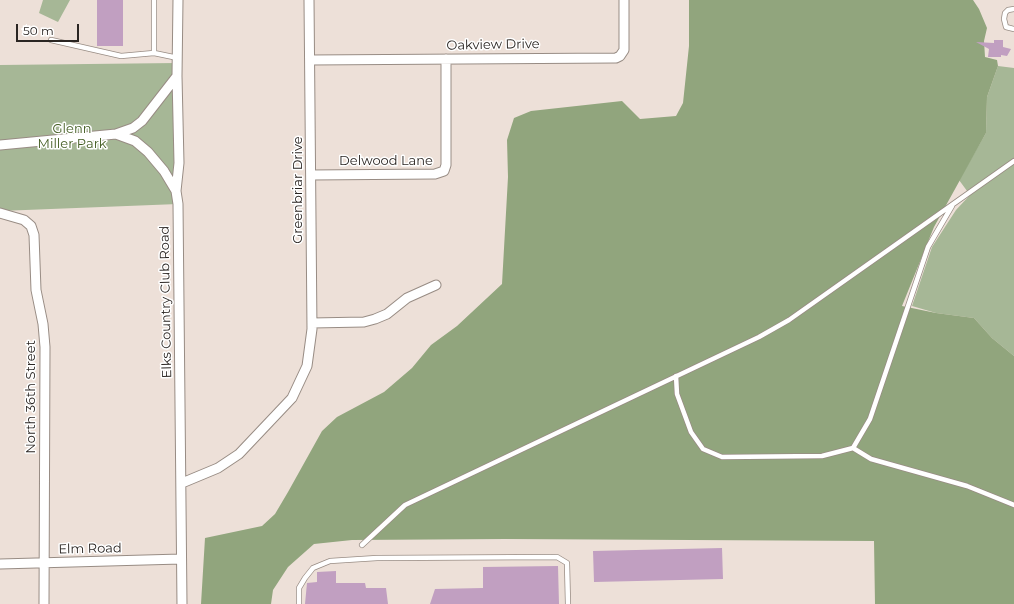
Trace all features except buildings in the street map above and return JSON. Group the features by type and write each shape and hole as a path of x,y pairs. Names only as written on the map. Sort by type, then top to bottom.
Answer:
{"street":[{"name":"Elks Country Club Road","path":"178,0 177,76 179,163 176,191 178,204 182,483 182,604"},
{"name":"Greenbriar Drive","path":"182,483 218,468 239,454 292,398 301,379 309,352 312,323 309,0"},
{"name":"Oakview Drive","path":"310,60 616,58 620,56 624,50 624,0"},
{"name":"Delwood Lane","path":"311,175 435,174 444,171 446,165 446,59"},
{"path":"0,145 116,134 132,128 142,121 177,76"},
{"path":"116,134 135,141 148,152 164,170 176,191"},
{"name":"North 36th Street","path":"0,213 24,220 31,226 34,235 36,290 43,324 45,347 44,604"},
{"path":"312,323 364,322 376,319 387,314 407,298 436,285"},
{"name":"Elm Road","path":"0,564 181,559"}],"lane":[{"path":"154,0 154,54"},
{"path":"1014,9 1008,10 1005,13 1004,19 1006,27 1014,30"},
{"path":"52,40 121,56 154,54 178,58"},
{"path":"362,545 405,505 759,337 789,320 1014,161"},
{"path":"676,376 677,394 690,432 703,449 722,457 822,456 853,448 870,419 928,247 953,204"},
{"path":"853,448 871,459 967,486 1014,505"},
{"path":"300,604 299,588 305,578 313,568 330,561 377,558 557,557 567,563 568,604"}],"green space":[{"path":"43,0 70,0 58,22 39,13"},
{"path":"689,0 973,0 979,9 987,28 984,41 985,57 997,60 998,66 987,97 986,133 934,227 902,306 936,313 974,318 992,338 1014,356 1014,604 875,604 874,541 506,539 352,540 314,544 288,567 273,590 271,604 201,604 205,538 262,526 275,514 322,431 337,417 384,392 412,368 431,345 457,326 502,284 508,177 507,140 514,118 531,111 622,101 640,119 676,116 683,103 689,46"},
{"name":"Glenn Miller Park","path":"177,63 178,204 0,211 0,65"},
{"path":"998,66 1014,68 1014,356 992,338 974,318 936,313 912,306 932,247 956,210 970,195 959,180 986,133 987,97"}]}
